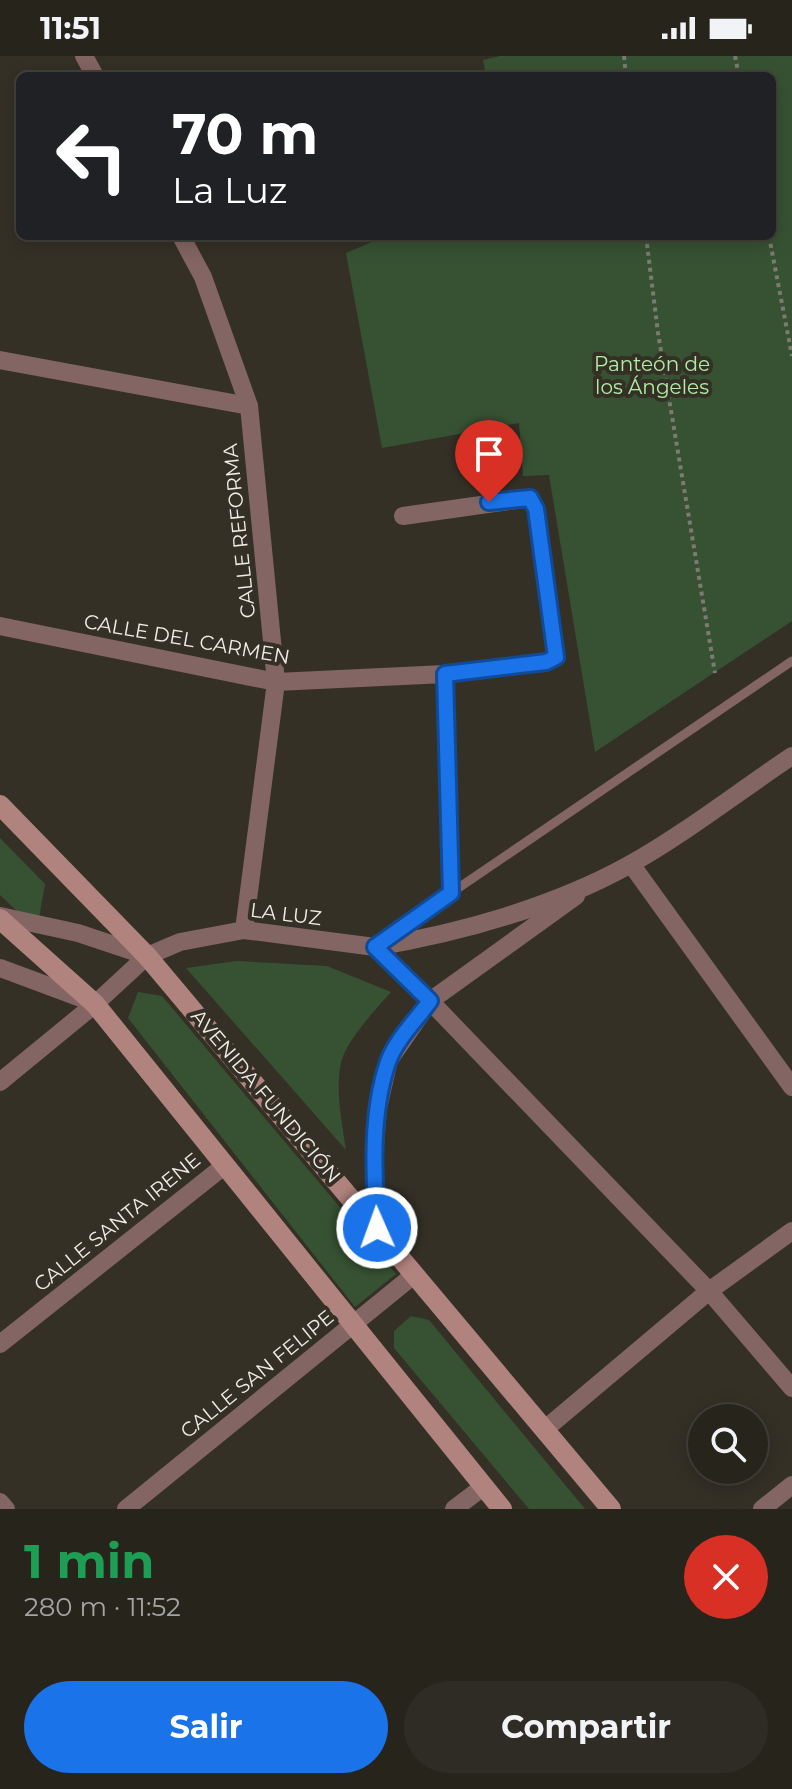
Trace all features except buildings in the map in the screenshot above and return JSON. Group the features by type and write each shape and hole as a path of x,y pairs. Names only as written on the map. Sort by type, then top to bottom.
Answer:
{"street":[{"name":"CALLE REFORMA","path":"183,240 203,277 249,406 276,682 244,930"},
{"path":"0,360 249,406"},
{"name":"CALLE DEL CARMEN","path":"0,626 276,682 445,674 546,662 556,657 536,509 530,498 403,516"},
{"path":"445,674 451,893 375,947 709,1291 792,1388"},
{"path":"377,1228 374,1157 378,1108 389,1060 430,1001 598,880 631,864 792,756"},
{"name":"AVENIDA FUNDICIÓN","path":"0,805 147,956 611,1509"},
{"path":"631,864 791,1085"},
{"name":"LA LUZ","path":"0,1082 95,1004 147,956 180,942 244,930 375,947 486,923 598,880"},
{"path":"0,918 78,933 147,956"},
{"path":"0,918 95,1004 502,1509"},
{"path":"0,968 95,1004"},
{"name":"CALLE SANTA IRENE","path":"0,1344 224,1166"},
{"path":"544,1430 709,1291 792,1231"},
{"name":"CALLE SAN FELIPE","path":"126,1509 415,1274"},
{"path":"762,1509 792,1485"},
{"path":"454,1509 483,1487"},
{"path":"0,1502 6,1509"}],"lane":[{"path":"451,893 792,661"}],"path":[{"path":"646,240 658,333 715,673"},
{"path":"770,240 792,356"}],"green space":[{"name":"Panteón de los Ángeles","path":"500,56 792,56 792,621 595,752 549,475 523,476 519,423 382,448 346,253 377,240 776,240 776,72 485,72 483,60"},
{"path":"0,838 45,884 39,918 20,914 0,895"},
{"path":"237,961 327,966 391,992 355,1036 341,1063 339,1095 346,1150 186,968"},
{"path":"138,992 162,996 396,1274 355,1307 128,1018"},
{"path":"411,1316 429,1320 585,1509 529,1509 394,1348 394,1331"}],"route":[{"path":"377,1228 374,1157 378,1108 389,1060 430,1001 375,947 451,893 445,674 546,662 556,657 557,646 536,509 530,498 489,502"}]}
